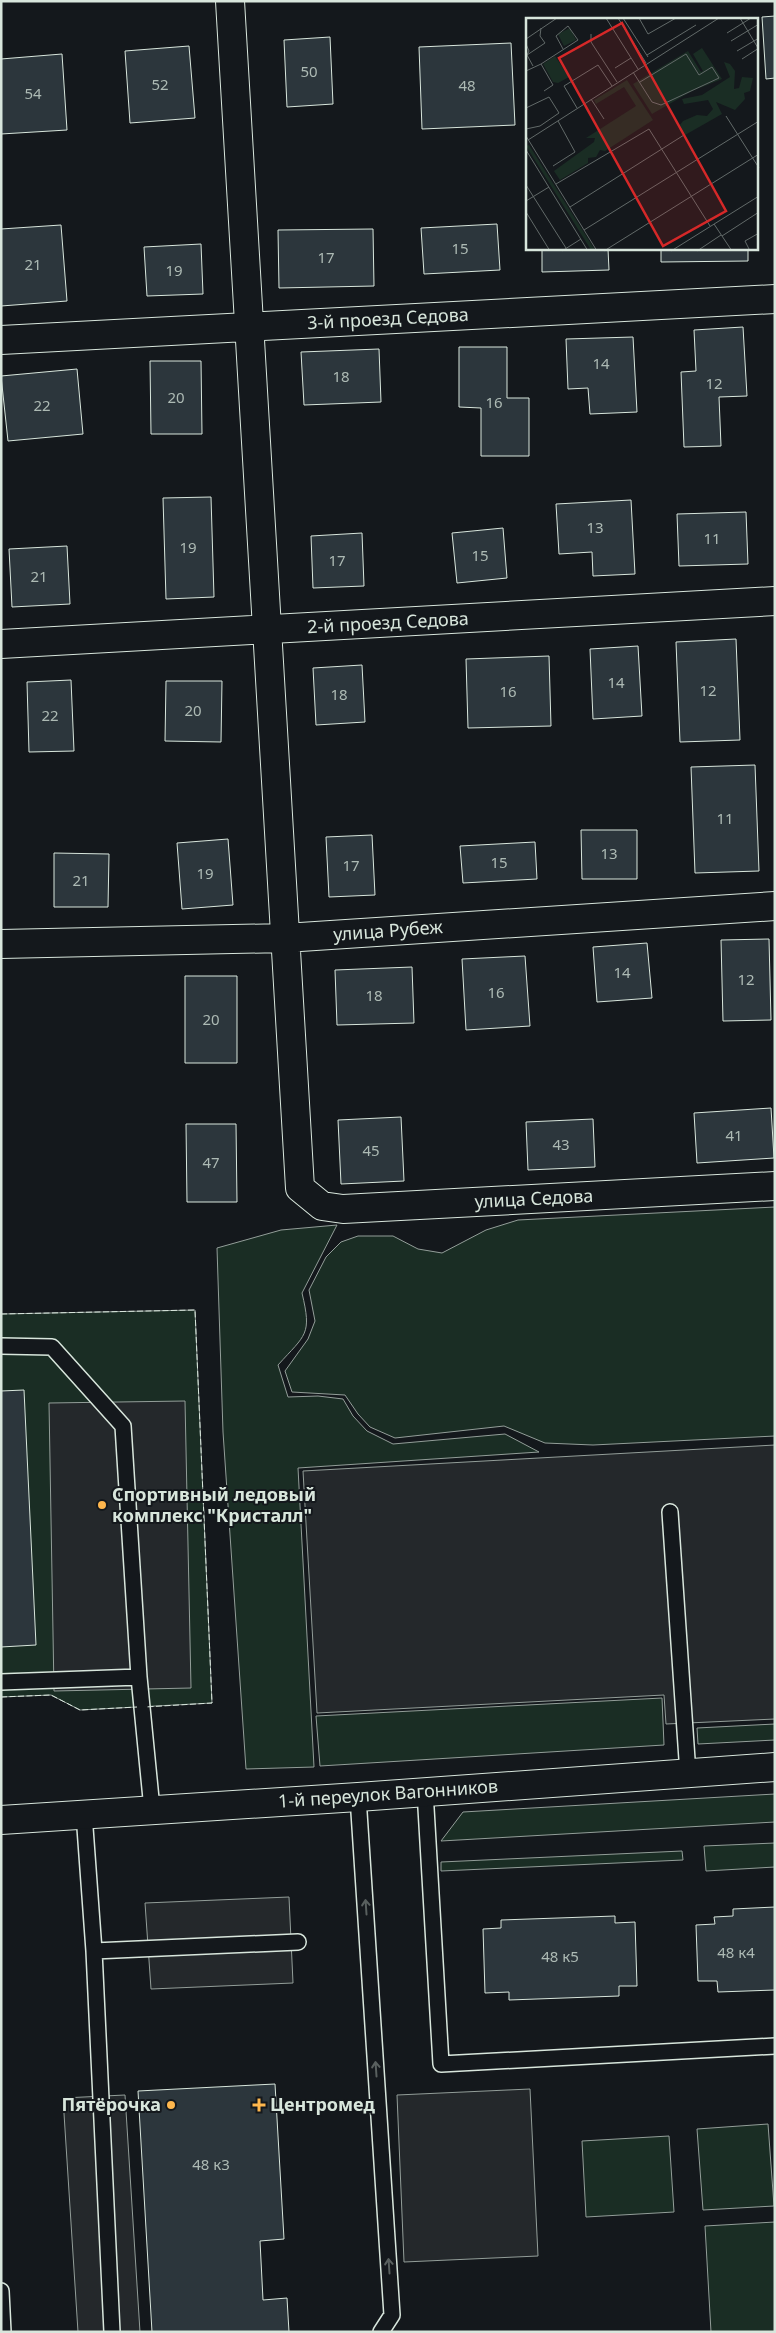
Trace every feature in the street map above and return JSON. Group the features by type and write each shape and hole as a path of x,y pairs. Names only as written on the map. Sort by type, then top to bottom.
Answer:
{"street":[{"path":"230,1 285,938"},
{"name":"3-й проезд Седова","path":"1,340 775,299"},
{"name":"2-й проезд Седова","path":"1,644 775,602"},
{"name":"улица Рубеж","path":"1,944 285,938 775,906"},
{"name":"улица Седова","path":"285,938 300,1188 322,1206 343,1209 775,1186"},
{"name":"1-й переулок Вагонников","path":"1,1820 775,1768"}],"lane":[{"path":"1,1346 52,1347 123,1426 139,1677 152,1809"},
{"path":"670,1512 688,1774"},
{"path":"1,1682 139,1677"},
{"path":"424,1791 441,2064 775,2046"},
{"path":"358,1797 392,2315 381,2332"},
{"path":"84,1814 94,1951 112,2332"},
{"path":"94,1951 298,1942"},
{"path":"1,2291 3,2332"}],"green space":[{"path":"775,1207 775,1436 593,1445 545,1443 504,1426 395,1438 370,1427 345,1395 292,1392 285,1371 308,1339 315,1321 309,1290 326,1257 341,1242 358,1236 393,1236 418,1249 442,1253 486,1230 518,1220"},
{"path":"337,1225 302,1293 306,1318 304,1333 301,1340 278,1365 288,1397 318,1396 343,1399 353,1416 367,1431 393,1444 505,1434 539,1452 298,1468 314,1767 246,1769 223,1432 217,1248 281,1230"},
{"name":"Спортивный ледовый комплекс \"Кристалл\"","path":"195,1310 212,1703 80,1710 51,1695 1,1697 1,1314"},
{"path":"662,1698 664,1745 320,1766 316,1716"},
{"path":"775,1724 775,1740 698,1744 697,1728"},
{"path":"775,1794 775,1822 441,1841 463,1812"},
{"path":"775,1843 775,1867 706,1871 704,1846"},
{"path":"682,1851 683,1860 441,1871 441,1862"},
{"path":"768,2124 774,2206 703,2210 697,2129"},
{"path":"669,2136 674,2212 586,2217 582,2141"},
{"path":"775,2222 775,2332 711,2332 705,2226"}],"shaded area":[{"path":"185,1401 191,1688 54,1691 49,1403"},
{"path":"775,1445 775,1719 666,1724 664,1695 317,1713 303,1471"},
{"path":"289,1897 293,1983 151,1989 145,1903"},
{"path":"530,2089 538,2256 404,2262 397,2095"},
{"path":"125,2095 140,2332 78,2332 63,2098"}],"building":[{"path":"775,16 775,78 766,79 762,17"},
{"path":"330,37 333,104 287,107 284,40"},
{"path":"511,43 515,125 422,129 419,47"},
{"path":"189,46 195,118 130,123 125,51"},
{"path":"62,54 67,130 1,134 1,59"},
{"path":"497,224 500,270 424,274 421,228"},
{"path":"61,225 67,301 1,306 1,229"},
{"path":"373,229 374,286 279,288 278,230"},
{"path":"201,244 203,294 147,296 144,247"},
{"path":"542,250 608,250 609,270 542,272"},
{"path":"661,250 748,250 748,261 661,262"},
{"path":"743,327 747,396 719,397 721,446 684,447 681,372 696,371 694,330"},
{"path":"633,337 637,412 590,414 588,388 568,389 566,339"},
{"path":"459,347 507,347 507,398 529,398 529,456 481,456 481,408 459,407"},
{"path":"379,349 381,402 304,405 301,352"},
{"path":"150,361 201,361 202,434 151,434"},
{"path":"77,369 83,434 8,441 1,376"},
{"path":"211,497 214,597 166,599 163,498"},
{"path":"631,500 635,574 593,576 592,552 559,554 556,504"},
{"path":"746,512 748,564 679,566 677,514"},
{"path":"503,528 507,578 457,583 452,533"},
{"path":"362,533 364,586 313,588 311,536"},
{"path":"67,546 70,604 12,607 9,549"},
{"path":"736,639 740,740 680,742 676,642"},
{"path":"638,646 642,716 593,719 590,649"},
{"path":"549,656 551,726 468,728 466,659"},
{"path":"362,665 365,722 316,725 313,668"},
{"path":"71,680 74,751 29,752 27,682"},
{"path":"166,681 222,681 221,742 165,741"},
{"path":"755,765 759,871 695,873 691,767"},
{"path":"581,830 637,830 637,879 582,879"},
{"path":"372,835 375,895 329,897 326,837"},
{"path":"228,839 233,905 182,909 177,843"},
{"path":"535,842 537,879 463,883 460,846"},
{"path":"54,853 109,854 108,907 54,907"},
{"path":"769,939 771,1020 723,1021 721,940"},
{"path":"647,943 652,998 597,1002 593,947"},
{"path":"525,956 530,1026 466,1030 462,959"},
{"path":"412,967 414,1023 337,1025 335,970"},
{"path":"185,976 237,976 237,1063 185,1063"},
{"path":"771,1108 774,1158 697,1163 694,1113"},
{"path":"401,1117 404,1181 341,1184 338,1120"},
{"path":"593,1119 595,1167 528,1170 526,1122"},
{"path":"186,1124 236,1124 237,1202 187,1202"},
{"path":"24,1390 36,1645 1,1647 1,1391"},
{"path":"775,1907 775,1990 718,1992 717,1981 698,1981 696,1925 715,1924 714,1917 733,1916 733,1909"},
{"path":"615,1916 615,1923 635,1922 637,1986 619,1986 619,1996 509,2000 509,1992 485,1993 483,1929 501,1928 501,1920"},
{"path":"275,2084 284,2239 260,2241 263,2300 287,2298 289,2332 152,2332 138,2091"}],"fence":[{"path":"1,1314 195,1310 212,1703 145,1707"},
{"path":"1,1697 51,1695 80,1710 137,1707"}],"place":[{"name":"Спортивный ледовый комплекс \"Кристалл\"","path":"102,1505"},
{"name":"Пятёрочка","path":"171,2105"},
{"name":"Центромед","path":"259,2105"}]}
